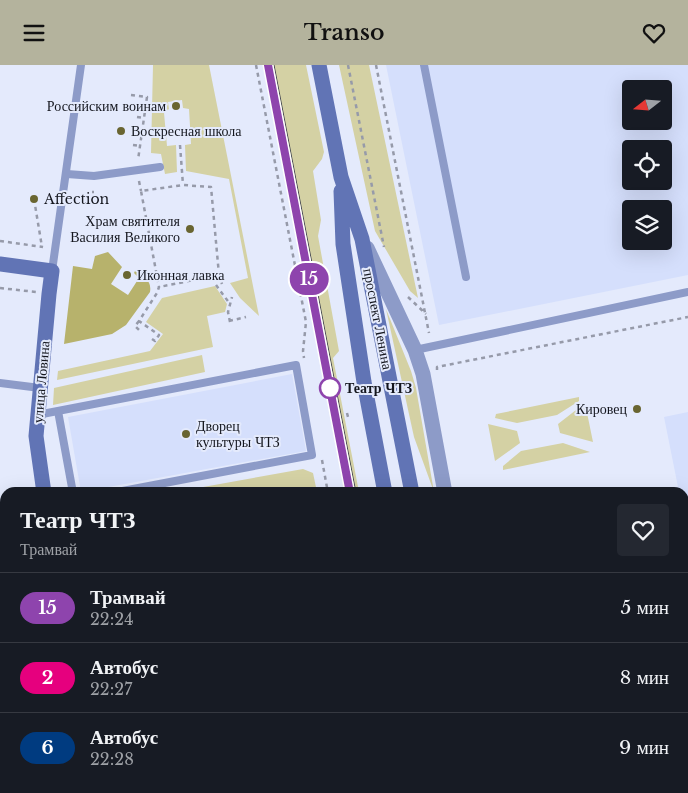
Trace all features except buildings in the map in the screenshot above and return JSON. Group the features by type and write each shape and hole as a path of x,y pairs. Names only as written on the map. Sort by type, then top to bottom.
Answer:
{"main road":[{"name":"проспект Ленина","path":"319,65 341,177 362,239 411,487"},
{"name":"проспект Ленина","path":"341,177 343,244 364,382 384,487"},
{"path":"0,264 52,271"},
{"name":"улица Ловина","path":"43,487 36,436 52,271"}],"street":[{"path":"362,239 415,350 422,374 444,487"}],"lane":[{"path":"52,271 81,65"},
{"path":"424,65 466,277"},
{"path":"67,174 94,176 160,167"},
{"path":"415,350 688,292"},
{"path":"37,415 296,365 312,455 144,487"},
{"path":"0,383 40,388"},
{"path":"58,411 71,487"}],"path":[{"path":"256,65 306,322 303,351"},
{"path":"348,65 384,248"},
{"path":"376,65 429,333"},
{"path":"131,95 147,97 137,170 159,287 135,327 140,329"},
{"path":"137,117 144,119"},
{"path":"134,145 140,146"},
{"path":"180,145 183,185"},
{"path":"141,191 183,185 211,187 219,275 222,283"},
{"path":"0,241 44,247 34,199"},
{"path":"159,287 219,275"},
{"path":"216,285 230,304"},
{"path":"0,288 39,293"},
{"path":"404,290 408,298 426,314"},
{"path":"232,297 228,312 230,321 246,317"},
{"path":"437,367 688,317"},
{"path":"139,321 159,335 155,341 152,339"}],"shaded area":[{"path":"153,65 209,65 259,316 240,298 230,283 248,278 229,179 186,171 185,145 191,144 189,109 183,108 182,100 168,102 169,109 164,113 167,146 176,145 177,172 165,174 161,154 151,153"},
{"path":"266,65 306,65 324,152 322,159 313,171 321,220 318,236 339,351 333,358 358,487 347,487"},
{"path":"339,65 369,65 418,298 410,291 375,231"},
{"path":"386,65 688,65 688,275 439,325"},
{"path":"108,252 122,267 111,284 128,295 139,278 134,273 135,271 149,282 150,292 126,325 112,334 64,344 73,266 92,269 95,256"},
{"path":"215,286 227,304 225,312 207,316 213,347 57,380 58,371 150,351 163,334 146,322 162,298"},
{"path":"386,309 416,388 433,487 414,437"},
{"path":"202,355 205,372 53,405 54,388"},
{"name":"Дворец культуры ЧТЗ","path":"292,374 306,451 108,487 80,487 68,417"},
{"path":"579,397 579,401 557,415 517,423 495,418 496,414"},
{"path":"585,403 593,442 560,433 558,424"},
{"path":"688,412 688,487 678,487 664,417"},
{"path":"488,424 517,431 520,443 495,461"},
{"path":"563,443 590,452 503,470 503,466 521,451"},
{"path":"303,469 313,473 316,487 203,487"}],"tram line":[{"name":"15","path":"268,65 349,487"},
{"path":"274,65 355,487"}],"place":[{"name":"Российским воинам","path":"176,106"},
{"name":"Воскресная школа","path":"121,131"},
{"name":"Affection","path":"34,199"},
{"name":"Храм святителя Василия Великого","path":"190,229"},
{"name":"Иконная лавка","path":"127,275"},
{"name":"Театр ЧТЗ","path":"330,388"},
{"name":"Кировец","path":"637,409"},
{"name":"Дворец культуры ЧТЗ","path":"186,434"}]}
